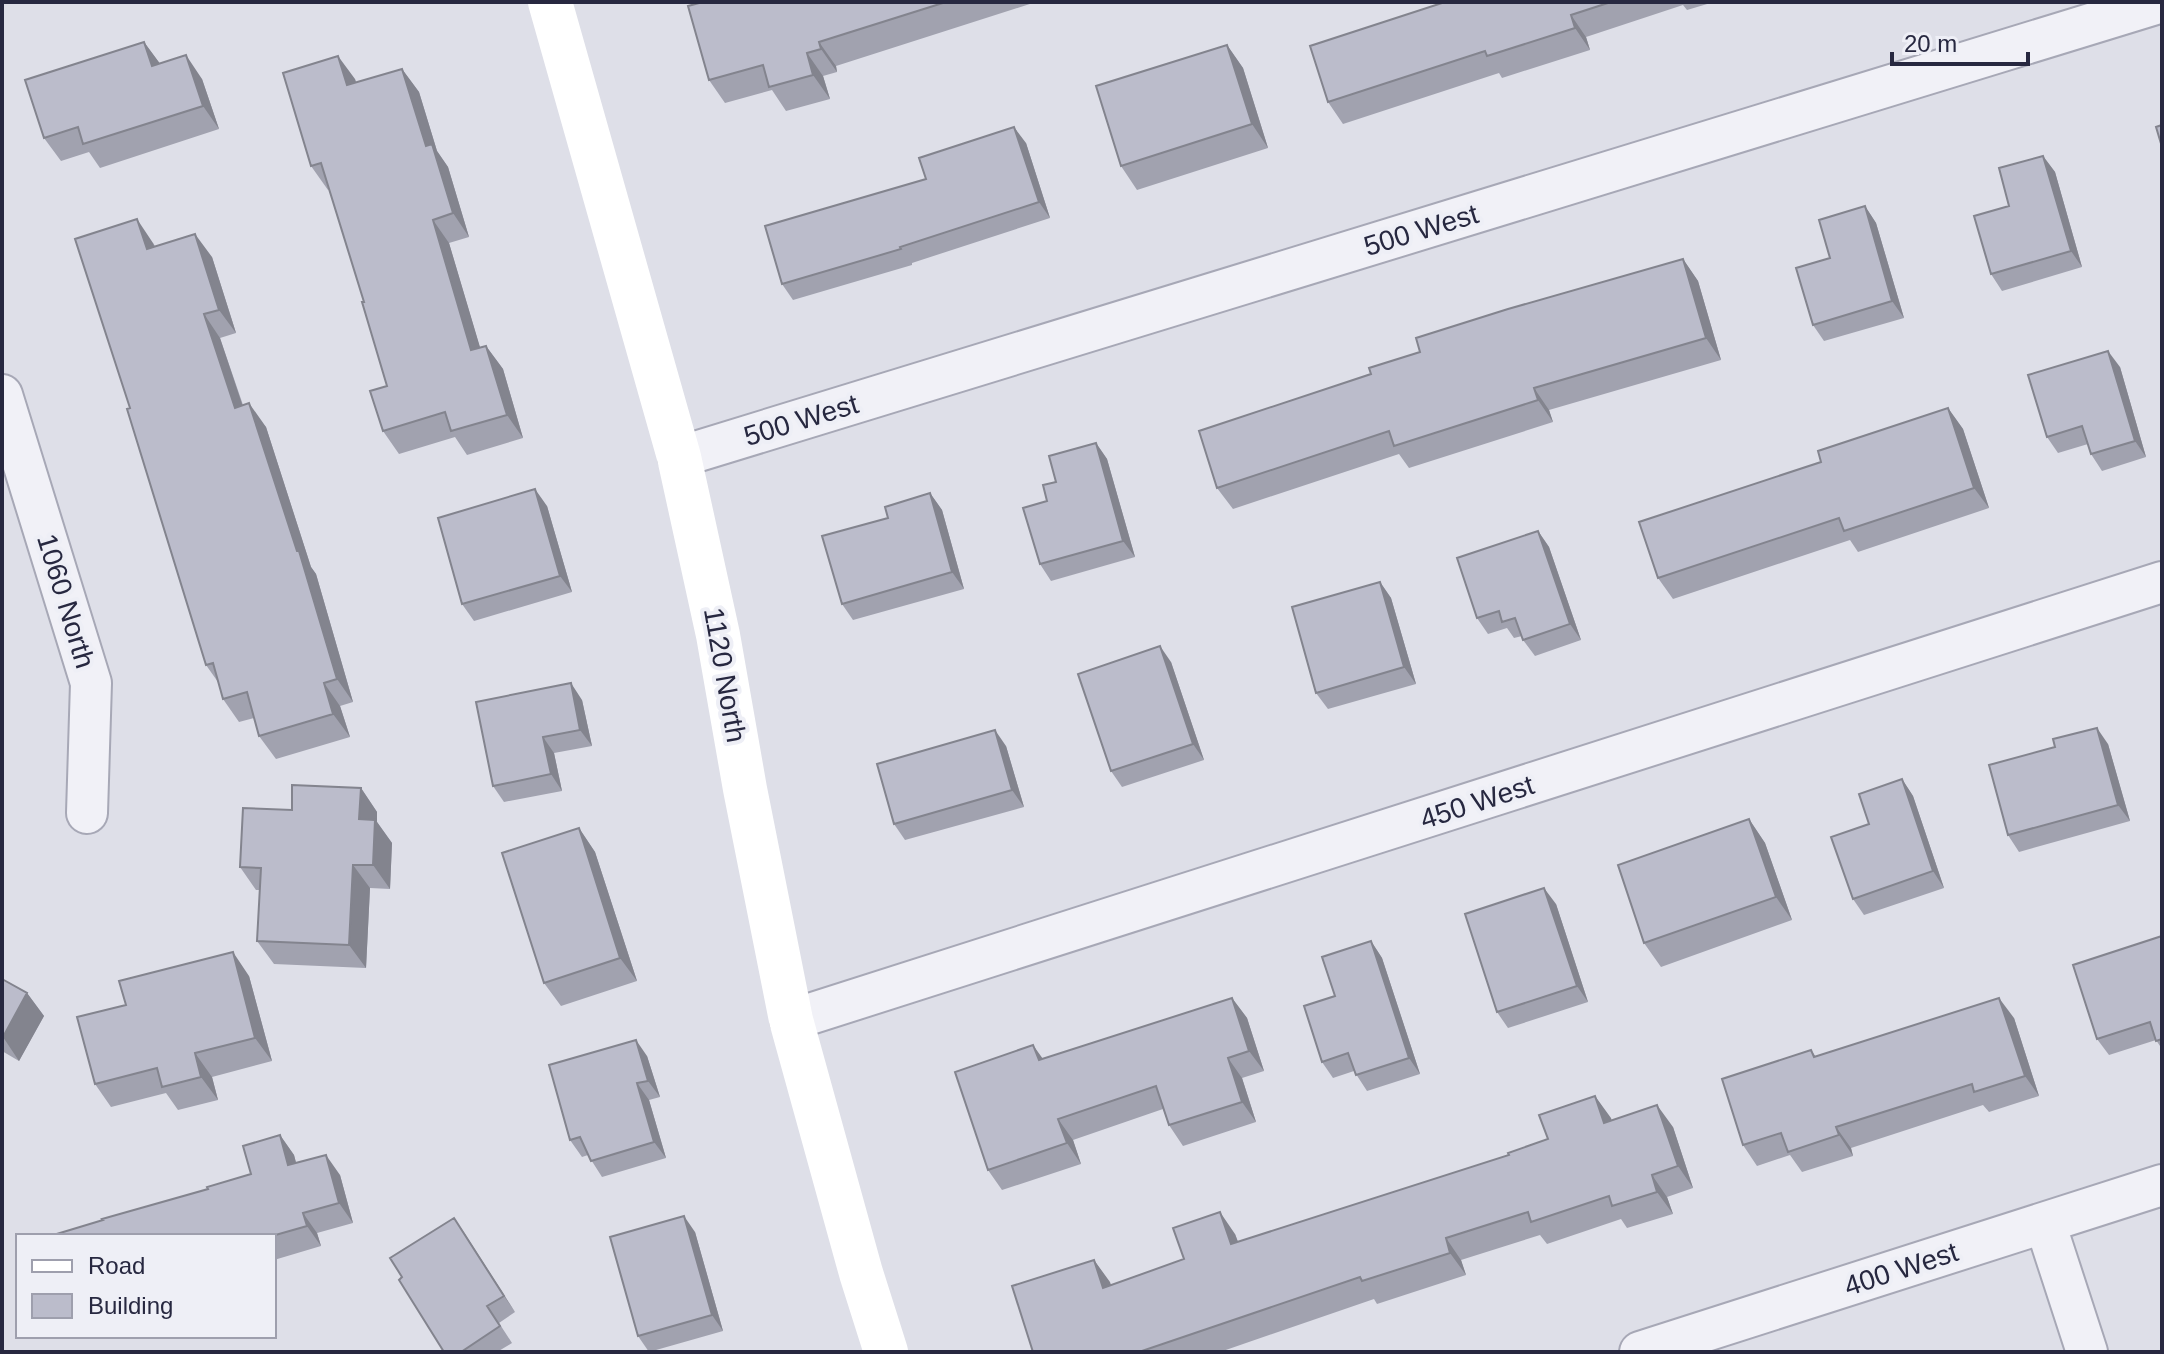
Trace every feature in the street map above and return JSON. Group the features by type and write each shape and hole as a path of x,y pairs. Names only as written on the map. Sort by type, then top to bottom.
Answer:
{"street":[{"name":"1120 North","path":"550,2 679,457 718,635 791,1020 886,1352"},
{"name":"500 West","path":"679,457 2162,2"},
{"name":"1060 North","path":"2,395 91,683 87,813"},
{"name":"450 West","path":"791,1020 2162,582"},
{"name":"400 West","path":"1640,1352 2162,1185"},
{"path":"2045,1223 2087,1352"}],"building":[{"path":"703,2 946,2 819,42 821,49 807,53 813,75 769,87 763,65 709,80 688,6"},
{"path":"1445,2 1611,2 1571,15 1575,28 1487,56 1485,51 1328,102 1310,46"},
{"path":"144,42 152,66 186,55 203,106 83,144 78,127 44,138 25,80"},
{"path":"1227,45 1252,124 1121,166 1096,86"},
{"path":"338,56 347,85 402,69 426,146 432,144 453,213 433,220 471,350 486,346 507,415 451,431 445,412 383,431 370,391 387,386 364,302 321,163 311,166 283,73"},
{"path":"2162,125 2162,147 2156,127"},
{"path":"1014,127 1039,202 901,249 782,284 765,226 926,179 919,158"},
{"path":"2043,156 2071,251 1991,274 1974,216 2009,206 1999,168"},
{"path":"1865,206 1892,301 1813,325 1796,268 1830,258 1819,220"},
{"path":"137,219 147,249 195,234 219,310 204,314 235,408 249,403 299,551 337,679 324,683 333,714 259,736 247,692 223,699 213,663 206,665 127,409 130,408 75,239"},
{"path":"1683,259 1706,338 1534,388 1538,400 1394,446 1389,431 1217,488 1199,431 1371,374 1369,368 1420,352 1416,338"},
{"path":"2108,351 2135,441 2091,454 2082,426 2047,437 2028,375"},
{"path":"1948,408 1974,488 1844,531 1839,518 1658,578 1639,522 1821,462 1818,451"},
{"path":"1096,443 1123,541 1040,564 1023,508 1047,501 1043,485 1056,482 1049,456"},
{"path":"535,489 560,576 462,604 438,518"},
{"path":"930,493 952,572 842,604 822,536 888,518 885,507"},
{"path":"1538,531 1570,624 1523,640 1515,618 1502,622 1499,611 1477,618 1457,558"},
{"path":"1380,582 1404,667 1316,693 1292,607"},
{"path":"1160,646 1193,744 1111,771 1078,674"},
{"path":"571,683 580,730 543,737 551,774 493,786 476,702"},
{"path":"2097,728 2118,805 2008,835 1989,765 2055,747 2053,739"},
{"path":"995,730 1012,790 894,824 877,764"},
{"path":"1902,779 1933,871 1853,899 1831,837 1869,824 1859,794"},
{"path":"292,785 361,788 359,819 375,820 373,865 353,865 349,945 257,941 261,868 240,867 243,808 292,810"},
{"path":"1749,819 1776,897 1644,943 1618,865"},
{"path":"579,828 620,958 544,983 502,853"},
{"path":"1544,888 1577,986 1497,1012 1465,914"},
{"path":"2162,936 2162,1039 2156,1041 2150,1022 2097,1039 2073,965"},
{"path":"1371,941 1409,1058 1356,1075 1348,1053 1322,1062 1304,1006 1335,996 1322,957"},
{"path":"233,952 255,1038 195,1053 201,1077 162,1087 157,1068 95,1084 77,1017 126,1005 119,981"},
{"path":"2,979 27,993 3,1037 2,1037"},
{"path":"1232,998 1249,1051 1228,1058 1242,1102 1169,1125 1156,1086 1058,1119 1067,1143 988,1170 955,1072 1033,1045 1039,1060"},
{"path":"1999,998 2025,1076 1974,1092 1972,1084 1836,1127 1839,1135 1788,1152 1781,1133 1743,1145 1722,1079 1811,1050 1814,1057"},
{"path":"636,1040 648,1081 637,1083 654,1142 591,1161 580,1137 570,1140 549,1065"},
{"path":"1595,1096 1604,1123 1657,1105 1678,1166 1652,1175 1657,1192 1612,1206 1609,1196 1531,1222 1528,1212 1446,1238 1450,1253 1362,1281 1360,1277 1139,1352 1033,1352 1012,1286 1094,1260 1103,1288 1184,1259 1173,1228 1220,1212 1231,1244 1509,1155 1548,1139 1539,1115"},
{"path":"280,1135 288,1165 326,1155 339,1203 303,1213 307,1226 276,1235 57,1234 251,1174 243,1146"},
{"path":"684,1216 712,1315 638,1336 610,1237"},
{"path":"454,1218 504,1296 487,1306 500,1326 461,1352 444,1352 399,1280 402,1277 390,1258"}]}
